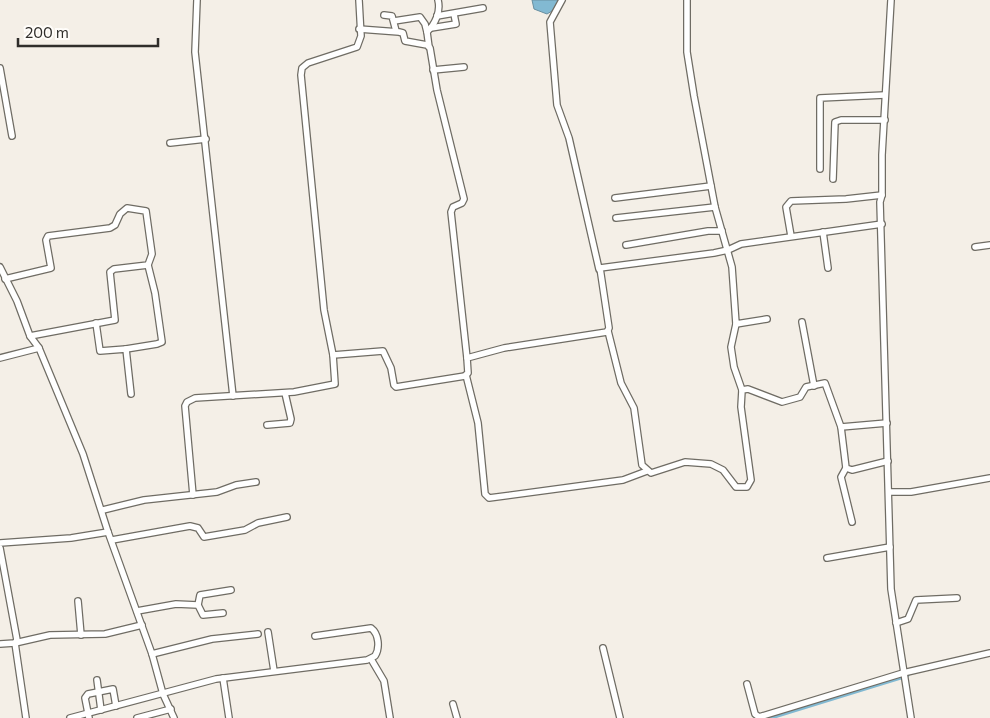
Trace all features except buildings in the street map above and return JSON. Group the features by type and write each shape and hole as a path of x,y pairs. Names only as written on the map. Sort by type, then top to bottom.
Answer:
{"street":[{"path":"197,0 195,52 233,396"},
{"path":"193,495 185,406 190,399 285,393 334,386 336,382 324,310 301,75 302,68 308,63 357,47 361,36 359,30 359,0"},
{"path":"438,0 440,8 429,30 429,47 464,199 462,203 453,207 451,212 467,358 466,374 480,435 485,494 489,498 623,480 647,471 655,473 685,462 711,464 723,470 736,487 747,486 751,480 741,407 742,390 734,367 731,347 736,324 733,275 715,206 687,52 686,0"},
{"path":"562,0 550,22 557,105 569,138 599,269 608,331 621,383 634,408 642,465 647,471"},
{"path":"891,0 882,155 882,195 880,202 888,492 891,589 911,718"},
{"path":"437,16 483,8"},
{"path":"429,30 456,24 454,14"},
{"path":"384,15 392,16 396,31"},
{"path":"394,21 420,17 429,30"},
{"path":"359,30 396,31 403,34 406,41 429,47"},
{"path":"433,70 464,67"},
{"path":"0,68 12,136"},
{"path":"820,169 820,98 885,95"},
{"path":"833,179 835,122 840,120 885,120"},
{"path":"170,143 206,139"},
{"path":"614,198 712,186"},
{"path":"791,236 786,207 791,201 846,199 882,195"},
{"path":"616,218 715,206"},
{"path":"6,279 50,268 46,240 48,236 113,227 120,214 127,208 146,211 152,254 148,265 155,293 162,342 126,349 100,351 96,323"},
{"path":"599,269 728,250 741,244 791,236 882,224"},
{"path":"626,245 708,231 722,231"},
{"path":"823,232 828,268"},
{"path":"976,247 990,245"},
{"path":"30,336 115,320 110,275 112,270 148,265"},
{"path":"0,267 17,301 30,336 39,348 83,454 103,510 108,532 152,654 163,694 174,718"},
{"path":"736,324 766,319"},
{"path":"802,322 814,386"},
{"path":"467,358 504,348 608,331"},
{"path":"0,358 39,348"},
{"path":"126,349 131,394"},
{"path":"333,355 383,351 391,368 394,385 400,387 466,374"},
{"path":"742,390 748,389 782,402 800,398 805,388 825,384 827,386 829,399 837,412 840,427 846,468 841,477 852,522"},
{"path":"267,425 290,423 291,419 285,393"},
{"path":"840,427 887,423"},
{"path":"846,468 852,470 888,461"},
{"path":"888,492 911,492 990,478"},
{"path":"103,510 144,500 217,492 236,485 256,482"},
{"path":"112,540 190,526 198,528 204,536 244,530 258,523 287,517"},
{"path":"0,543 71,538 108,532"},
{"path":"827,558 890,547"},
{"path":"0,548 17,640 15,643 26,718"},
{"path":"223,613 203,615 198,605 200,595 231,590"},
{"path":"896,623 908,619 916,600 957,598"},
{"path":"78,600 82,635"},
{"path":"137,611 176,604 198,605"},
{"path":"0,644 15,643 38,636 105,634 142,625"},
{"path":"70,718 88,716 102,710 163,694 187,685 223,678 372,658 378,649 375,632 371,628 315,636"},
{"path":"268,632 274,672"},
{"path":"152,654 212,639 258,634"},
{"path":"603,648 620,718"},
{"path":"747,684 755,714 758,717 903,675 990,653"},
{"path":"372,658 384,681 390,718"},
{"path":"223,678 229,718"},
{"path":"97,680 102,710"},
{"path":"88,716 86,696 100,691 113,688 116,706"},
{"path":"453,704 457,718"},
{"path":"138,718 171,709"}],"water":[{"path":"532,0 558,0 557,8 547,14 534,9"}],"waterway":[{"path":"768,718 907,675"}]}
